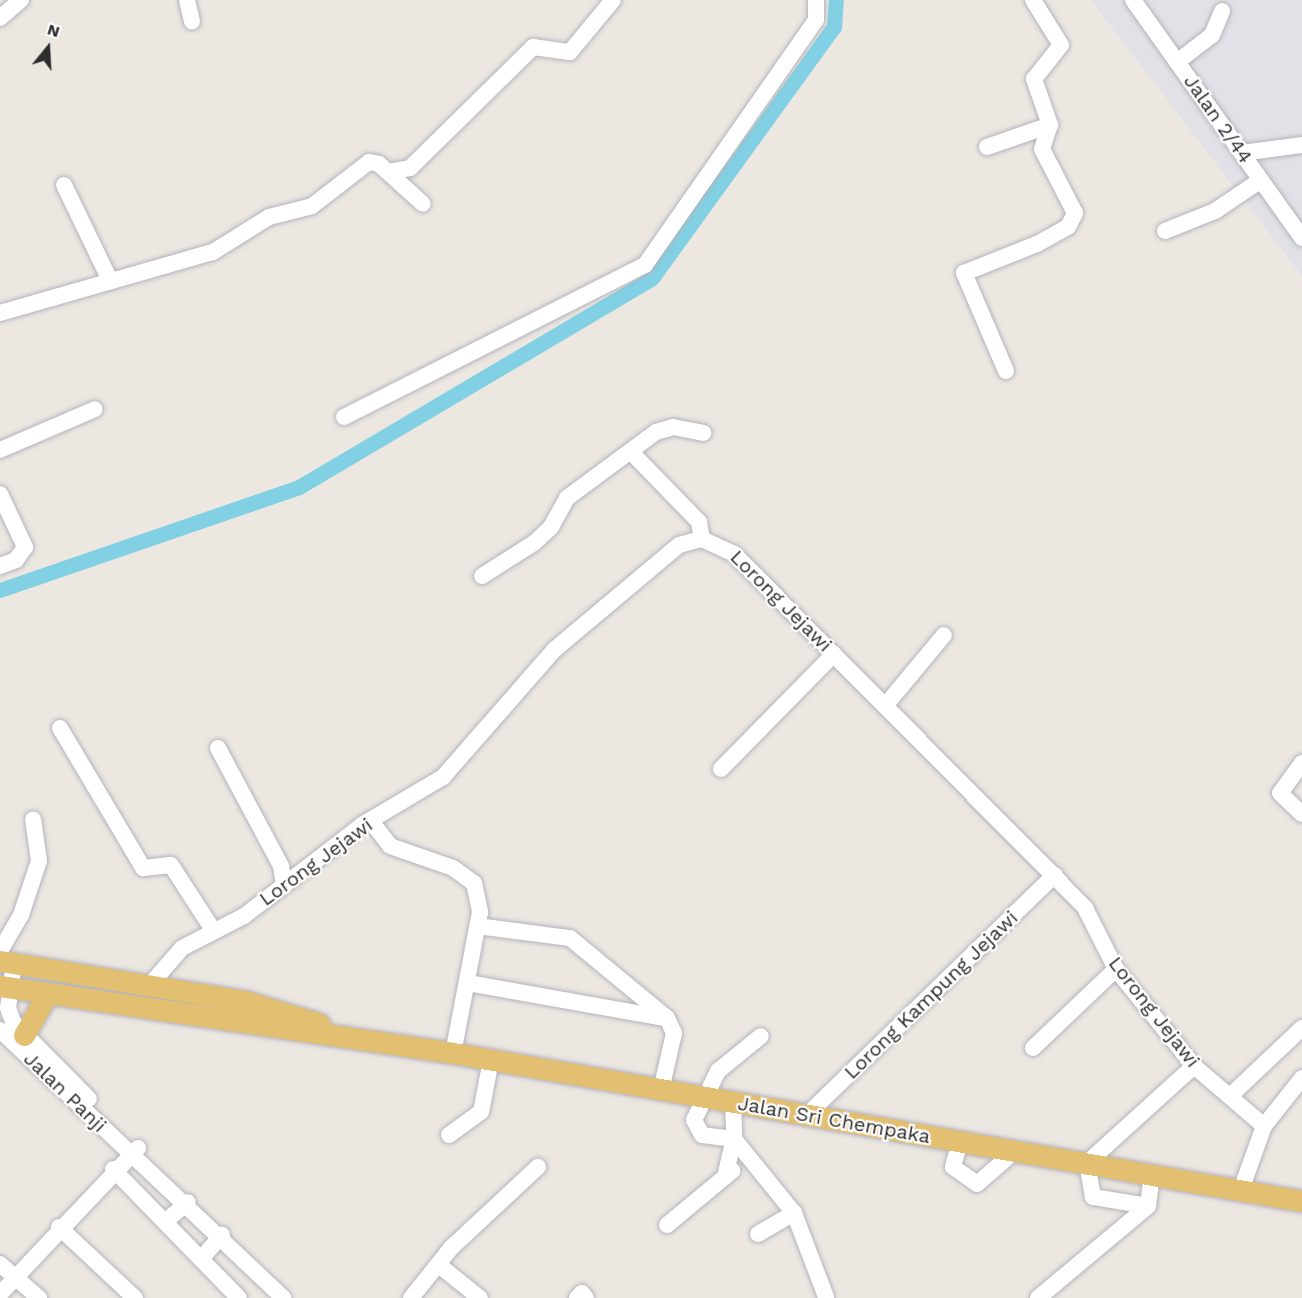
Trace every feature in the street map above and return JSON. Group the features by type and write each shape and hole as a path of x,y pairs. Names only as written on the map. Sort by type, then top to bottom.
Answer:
{"main road":[{"path":"5,958 149,986 245,1001 367,1039"},
{"path":"5,987 47,995 367,1039"},
{"path":"24,1035 47,995"},
{"name":"Jalan Sri Chempaka","path":"367,1039 1302,1201"}],"street":[{"path":"0,18 21,0"},
{"path":"187,0 192,21"},
{"path":"388,172 410,168 533,46 570,52 613,0"},
{"path":"344,417 645,265 816,20 816,0"},
{"path":"1006,371 963,277 970,267 1037,244 1074,218 1075,204 1042,149 1050,125 1034,79 1061,45 1033,0"},
{"name":"Jalan 2/44","path":"1133,0 1302,238"},
{"path":"1177,62 1212,34 1222,11"},
{"path":"987,147 1050,125"},
{"path":"1242,153 1302,145"},
{"path":"0,313 213,252 268,216 312,206 369,162 388,172 423,204"},
{"path":"1165,231 1215,211 1261,180"},
{"path":"64,185 110,280"},
{"path":"0,450 95,409"},
{"path":"482,576 534,543 550,527 567,498 665,429 703,433"},
{"path":"631,452 699,522 702,538"},
{"path":"0,494 25,547 16,560 0,566"},
{"name":"Lorong Jejawi","path":"149,986 182,948 244,916 370,820 443,777 554,650 679,545 702,538 734,554 1055,875 1085,908 1116,969 1194,1066 1264,1126"},
{"path":"885,706 944,635"},
{"path":"721,769 834,654"},
{"path":"60,728 143,868 171,865 213,930"},
{"path":"218,748 281,866 284,885"},
{"path":"1302,763 1280,792 1302,814"},
{"path":"33,819 39,861 5,958 8,1008 24,1035 151,1169 222,1235 283,1298"},
{"path":"370,820 390,846 453,868 474,883 477,926 453,1053"},
{"name":"Lorong Kampung Jejawi","path":"807,1115 1055,875"},
{"path":"477,926 570,938 667,1018 674,1033 661,1090"},
{"path":"1033,1048 1116,969"},
{"path":"468,983 667,1018"},
{"path":"1230,1096 1302,1028"},
{"name":"Jalan Panji","path":"0,1030 134,1151"},
{"path":"761,1036 718,1071 694,1129 734,1139 794,1213 826,1297"},
{"path":"449,1135 481,1112 491,1060"},
{"path":"1148,1206 1093,1197 1087,1164 1194,1066"},
{"path":"1241,1190 1264,1126 1302,1078"},
{"path":"724,1177 734,1139 733,1102"},
{"path":"960,1142 953,1167 977,1184 1015,1151"},
{"path":"0,1294 113,1169 134,1151"},
{"path":"668,1225 748,1157"},
{"path":"411,1298 440,1266 451,1248 538,1167"},
{"path":"113,1169 238,1298"},
{"path":"1038,1298 1148,1206 1152,1175"},
{"path":"165,1222 188,1202"},
{"path":"758,1234 794,1213"},
{"path":"59,1227 135,1298"},
{"path":"201,1259 222,1235"},
{"path":"0,1264 39,1298"},
{"path":"440,1266 480,1298"},
{"path":"577,1298 582,1293 586,1298"}],"shaded area":[{"path":"1091,0 1302,0 1302,276"}],"waterway":[{"path":"0,590 299,487 652,278 834,27 836,0"}]}
